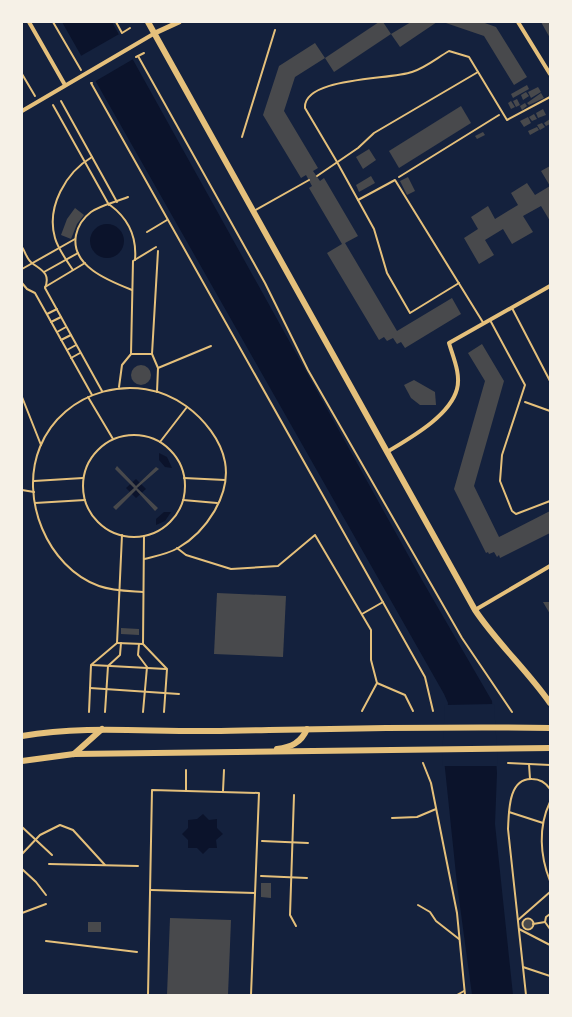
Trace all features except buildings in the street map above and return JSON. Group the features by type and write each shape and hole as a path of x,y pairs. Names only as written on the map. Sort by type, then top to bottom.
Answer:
{"main road":[{"path":"148,22 475,610 486,627 531,677 550,703"},
{"path":"22,736 48,732 103,729 178,731 436,726 550,728"},
{"path":"74,754 103,729"},
{"path":"262,753 289,747 303,738 307,729"},
{"path":"22,761 74,754 262,753 436,748 550,748"}],"street":[{"path":"29,22 65,85"},
{"path":"22,111 130,46 179,22"},
{"path":"518,22 550,74"},
{"path":"387,452 419,433 449,405 457,388 457,377 449,343 550,286"},
{"path":"475,610 550,566"}],"lane":[{"path":"459,283 410,313 387,273 374,229 305,108 304,102 310,95 334,84 412,73 449,51 469,57 507,120 550,96"},
{"path":"317,176 358,148 374,133 478,72"},
{"path":"253,212 309,180"},
{"path":"358,200 395,180 484,324"},
{"path":"512,308 550,381"},
{"path":"490,320 525,385 502,455 500,481 512,511 516,514 550,501"}],"path":[{"path":"53,22 84,73"},
{"path":"116,22 122,32 130,28"},
{"path":"242,137 275,30"},
{"path":"144,53 137,57 265,283 308,370 462,638 512,712"},
{"path":"22,74 38,101"},
{"path":"92,83 92,86 167,220 425,677 433,711"},
{"path":"61,101 117,202"},
{"path":"53,105 110,205 126,220 132,230 135,240 135,260 133,261 131,354 122,365 119,387"},
{"path":"395,180 503,113"},
{"path":"73,270 55,238 54,224 56,202 60,191 71,173 92,158"},
{"path":"128,197 92,212 85,217 80,223 75,239 78,253 85,263 97,274 132,290"},
{"path":"147,232 167,220"},
{"path":"22,269 75,239"},
{"path":"22,247 32,263 44,272 46,279 45,288 102,391"},
{"path":"135,260 156,247"},
{"path":"157,392 158,368 152,354 158,251"},
{"path":"44,272 78,253"},
{"path":"45,288 85,263"},
{"path":"22,284 27,289 35,292 92,395"},
{"path":"47,314 57,309"},
{"path":"51,322 61,317"},
{"path":"57,332 66,327"},
{"path":"61,340 71,335"},
{"path":"67,350 76,345"},
{"path":"158,368 211,346"},
{"path":"71,358 80,353"},
{"path":"131,354 152,354"},
{"path":"143,592 119,590 99,586 88,581 62,562 45,535 38,517 34,492 35,465 41,445 48,431 59,418 73,406 92,395 119,387 157,392 177,400 187,407 206,425 218,442 225,463 225,480 218,503 202,529 177,548 144,559"},
{"path":"22,397 41,445"},
{"path":"88,398 113,439"},
{"path":"520,400 550,411"},
{"path":"160,442 187,407"},
{"path":"142,435 160,442 174,454 179,461 184,478 183,500 177,512 161,529 144,536 122,535 109,530 98,522 90,512 85,500 83,478 88,464 96,452 113,439 122,436 142,435"},
{"path":"34,481 83,478"},
{"path":"184,478 225,480"},
{"path":"22,490 34,492"},
{"path":"36,503 85,500"},
{"path":"183,500 218,503"},
{"path":"177,548 186,555 231,569 278,566 316,534 371,630 371,660 377,684 362,711"},
{"path":"117,643 122,535"},
{"path":"144,536 143,644 167,669 164,712"},
{"path":"362,614 383,602"},
{"path":"89,712 91,665 117,643 143,644"},
{"path":"105,712 108,666 120,655 121,643"},
{"path":"139,644 138,655 147,667 143,712"},
{"path":"91,665 167,669"},
{"path":"377,684 405,695 413,711"},
{"path":"90,688 179,694"},
{"path":"508,763 550,766"},
{"path":"423,764 431,783 457,914 465,995"},
{"path":"529,764 530,779"},
{"path":"186,770 186,791"},
{"path":"223,791 224,770"},
{"path":"526,995 508,829 510,802 516,786 525,779 546,783 550,790"},
{"path":"148,995 152,790 259,793 251,995"},
{"path":"294,795 290,915 296,926"},
{"path":"550,802 542,823 543,854 550,881"},
{"path":"392,818 417,817 436,809"},
{"path":"509,812 542,823"},
{"path":"22,854 49,830 60,825 73,830 105,865"},
{"path":"22,827 35,841 45,847 52,856"},
{"path":"262,840 308,843"},
{"path":"49,864 138,866"},
{"path":"22,869 36,882 46,895"},
{"path":"261,876 307,878"},
{"path":"150,890 255,893"},
{"path":"518,920 550,892"},
{"path":"22,914 46,904"},
{"path":"418,906 430,912 436,921 459,939"},
{"path":"545,922 546,917 550,914"},
{"path":"518,925 522,924 527,919 532,920 533,924"},
{"path":"522,924 524,928 528,930 533,924 545,922"},
{"path":"545,922 550,929"},
{"path":"519,928 550,945"},
{"path":"46,941 137,952"},
{"path":"523,967 550,976"},
{"path":"457,995 464,990"}],"water":[{"path":"62,22 112,22 422,580 492,701 497,773 495,824 513,995 472,995 457,884 444,759 448,703 444,694"},
{"path":"107,224 113,225 119,229 123,235 123,247 119,253 113,257 107,258 101,257 95,253 91,247 90,241 91,235 95,229 101,225"},
{"path":"159,453 167,457 172,468 165,467 159,460"},
{"path":"136,479 146,489 136,498 126,488"},
{"path":"164,512 171,512 165,521 156,525 156,519"},
{"path":"203,814 209,820 217,819 217,828 223,834 216,840 217,848 209,848 203,854 197,848 188,848 188,840 182,834 188,828 188,820 197,819"}],"pier":[{"path":"121,33 135,58 94,82 79,57"},
{"path":"494,704 498,766 443,766 442,758 445,705"}]}
